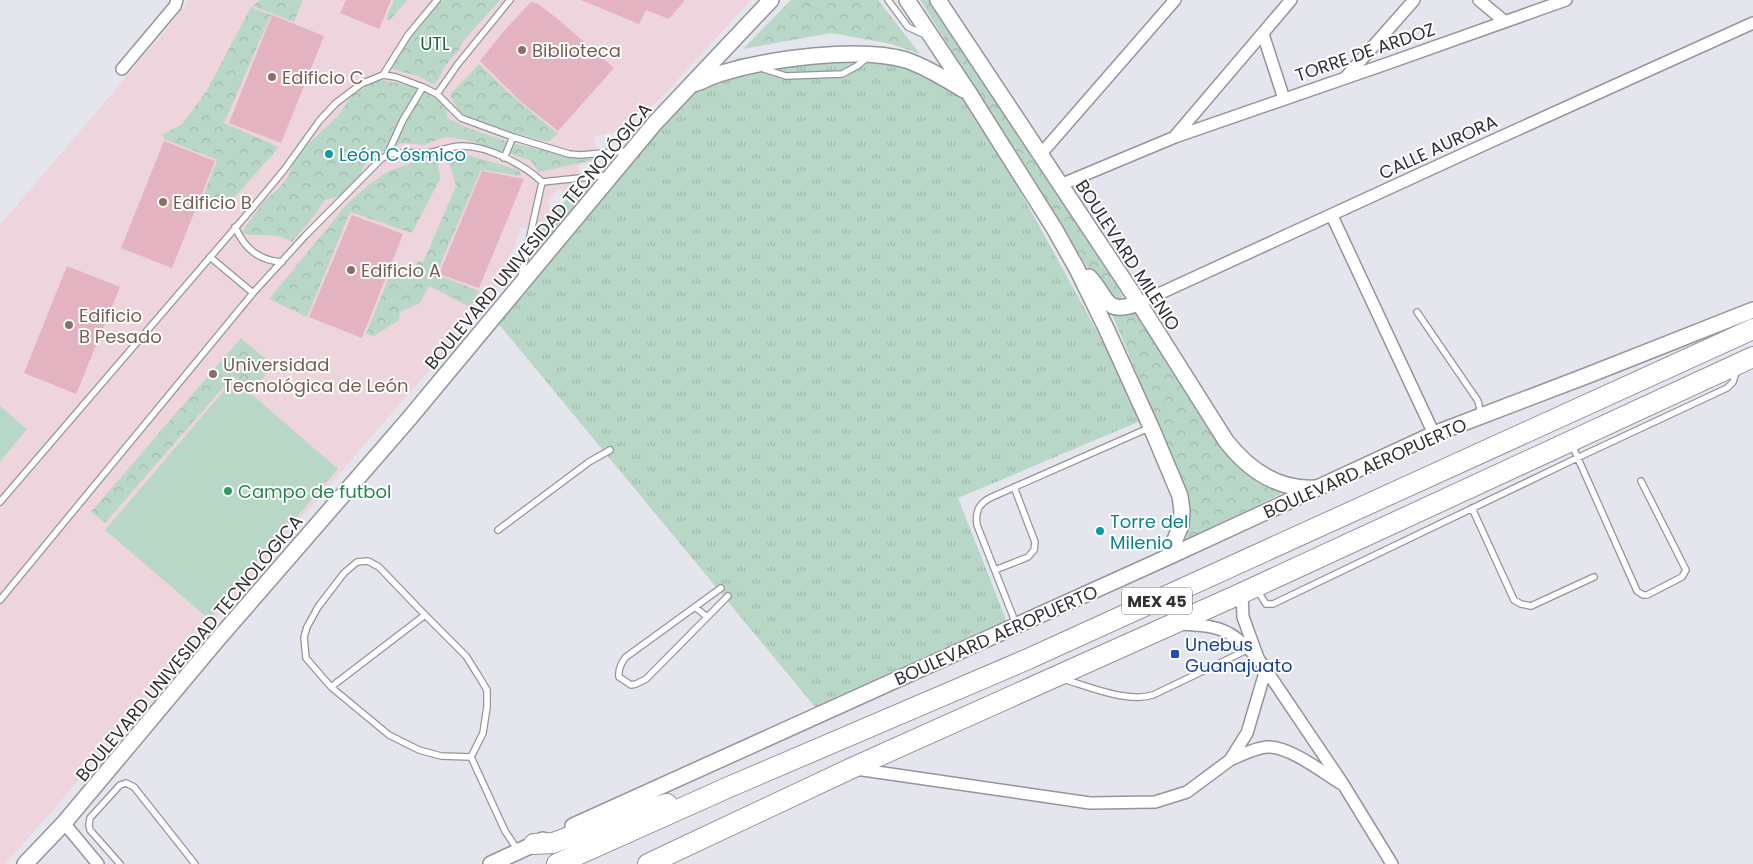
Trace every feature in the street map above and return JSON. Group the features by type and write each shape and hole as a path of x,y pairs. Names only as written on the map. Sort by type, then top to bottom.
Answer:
{"highway":[{"name":"BOULEVARD AEROPUERTO","path":"557,864 729,787 1028,659 1753,329"},
{"name":"MEX 45","path":"664,859 852,768 1248,589 1574,449 1745,360"},
{"path":"526,848 553,843 631,814 729,787"}],"street":[{"path":"122,68 175,6 177,0"},
{"name":"BOULEVARD UNIVESIDAD TECNOLÓGICA","path":"25,864 64,823 218,639 302,544 518,289 655,123 771,0"},
{"path":"907,0 969,93 1054,228 1077,269 1151,427 1180,496 1181,525 1168,557"},
{"name":"BOULEVARD MILENIO","path":"938,0 1139,303 1217,429 1237,455 1260,474 1281,484 1306,489 1319,488"},
{"path":"1040,155 1175,0"},
{"path":"1175,137 1292,0"},
{"path":"1345,78 1414,0"},
{"path":"1479,0 1504,21"},
{"name":"TORRE DE ARDOZ","path":"1060,185 1175,137 1566,0"},
{"name":"CALLE AURORA","path":"1139,303 1332,216 1492,140 1753,23"},
{"path":"1263,34 1284,99"},
{"path":"690,86 722,74 754,66 840,54 870,54 907,60 928,68 969,93"},
{"path":"1332,216 1434,434"},
{"path":"1077,269 1093,281 1110,306 1121,309 1139,303"},
{"name":"BOULEVARD AEROPUERTO","path":"491,864 1017,626 1434,434 1662,347 1753,310"},
{"path":"1248,589 1243,618 1252,648 1342,784 1392,864"},
{"path":"1172,624 1214,627 1232,635 1252,648"},
{"path":"1230,760 1247,733 1266,669"},
{"path":"852,768 1090,803 1155,802 1187,792 1230,760 1265,748 1279,749 1300,758 1342,784"},
{"path":"64,823 98,864"}],"lane":[{"path":"383,75 408,35 437,0"},
{"path":"436,94 510,0"},
{"path":"888,0 908,27 932,39"},
{"path":"0,502 270,187 336,103 360,84 383,75 396,77 436,94 461,118 513,137 569,154 580,155 633,151"},
{"path":"387,155 403,120 423,87"},
{"path":"504,158 513,137"},
{"path":"0,600 253,293 305,236 381,159 387,155 401,152 427,153 461,146 484,150 504,158 528,170 542,182 613,174"},
{"path":"518,289 542,182"},
{"path":"234,228 250,251 265,260 282,262"},
{"path":"210,257 253,293"},
{"path":"1417,312 1478,401 1481,416"},
{"path":"1017,626 977,525 977,511 986,500 1151,427"},
{"path":"1248,589 1264,602 1270,605 1273,604 1472,508 1574,449 1636,592 1643,595 1682,577 1686,570 1641,481"},
{"path":"498,530 589,462 610,450"},
{"path":"995,570 1028,557 1034,550 1035,542 1014,487"},
{"path":"1472,508 1514,600 1521,604 1531,606 1594,577"},
{"path":"471,756 441,756 419,750 389,735 331,687 306,658 304,649 305,632 318,608 344,574 357,562 368,562 379,567 466,656 487,690 487,707 482,733 471,756 505,831 526,848"},
{"path":"721,588 626,657 621,663 619,677 631,685 646,679 728,596"},
{"path":"695,608 707,617"},
{"path":"331,687 425,615"},
{"path":"1054,677 1128,697 1144,698 1252,648"},
{"path":"120,864 90,830 89,825 90,818 120,785 126,783 134,787 195,864"}],"shaded area":[{"name":"Universidad Tecnológica de León","path":"189,0 751,0 658,101 626,126 611,133 594,136 600,162 579,164 579,185 570,193 559,189 548,201 551,214 538,232 521,227 500,287 488,303 365,444 53,810 5,864 0,864 0,225 167,29"}],"green space":[{"path":"260,0 303,0 294,22 253,6"},
{"path":"394,0 407,0 390,20 386,19"},
{"name":"UTL","path":"442,0 500,0 465,39 446,65 436,83 432,84 420,77 389,68 401,54 409,40"},
{"path":"791,0 878,0 920,54 892,44 831,33 743,49"},
{"path":"920,0 931,0 1123,296 1118,301 1106,297"},
{"path":"251,7 271,15 224,123 279,147 226,207 213,207 201,202 217,160 164,139 162,135 182,124 206,92"},
{"path":"852,51 909,60 963,87 1145,419 958,498 1009,627 820,713 492,316 690,86 738,58"},
{"path":"479,64 511,95 558,134 548,142 480,124 459,111 450,95"},
{"path":"378,79 425,92 441,103 447,110 447,118 468,128 512,143 577,158 597,156 597,159 539,172 530,160 466,140 450,137 424,145 402,143 367,160 356,184 340,196 325,200 292,242 280,237 241,233 264,201 288,177 294,162 305,147 338,116 352,95"},
{"path":"461,153 519,170 521,176 481,170 436,274 479,291 470,307 429,286 420,303 400,312 399,320 374,336 366,334 390,274 410,278 418,261 423,263 456,186 448,159 452,154"},
{"path":"418,161 438,162 440,179 412,233 350,212 307,317 269,299 348,203 371,183 389,171"},
{"path":"599,183 533,257 538,233 559,207 580,186"},
{"path":"1136,312 1230,454 1283,493 1186,539 1190,523 1189,499 1112,314"},
{"path":"241,338 273,365 251,392 233,376 105,523 91,512"},
{"name":"Campo de futbol","path":"234,379 338,469 209,619 105,530"},
{"path":"0,406 27,429 0,462"}],"building":[{"path":"346,0 391,0 379,29 340,13"},
{"path":"581,0 685,0 669,19 646,10 639,24"},
{"path":"531,2 538,4 559,20 614,68 558,131 519,100 480,61 503,32"},
{"path":"272,15 324,36 281,143 229,123"},
{"path":"164,141 215,161 172,268 121,248"},
{"path":"482,171 524,179 479,288 439,274"},
{"path":"352,215 403,234 362,338 309,317"},
{"path":"67,266 120,287 76,394 24,373"}],"place":[{"name":"Biblioteca","path":"522,50"},
{"name":"Edificio C","path":"272,77"},
{"name":"León Cósmico","path":"329,154"},
{"name":"Edificio B","path":"163,202"},
{"name":"Edificio A","path":"351,270"},
{"name":"Edificio B Pesado","path":"69,325"},
{"name":"Universidad Tecnológica de León","path":"213,374"},
{"name":"Campo de futbol","path":"228,491"},
{"name":"Torre del Milenio","path":"1100,531"},
{"name":"Unebus Guanajuato","path":"1175,654"}]}
